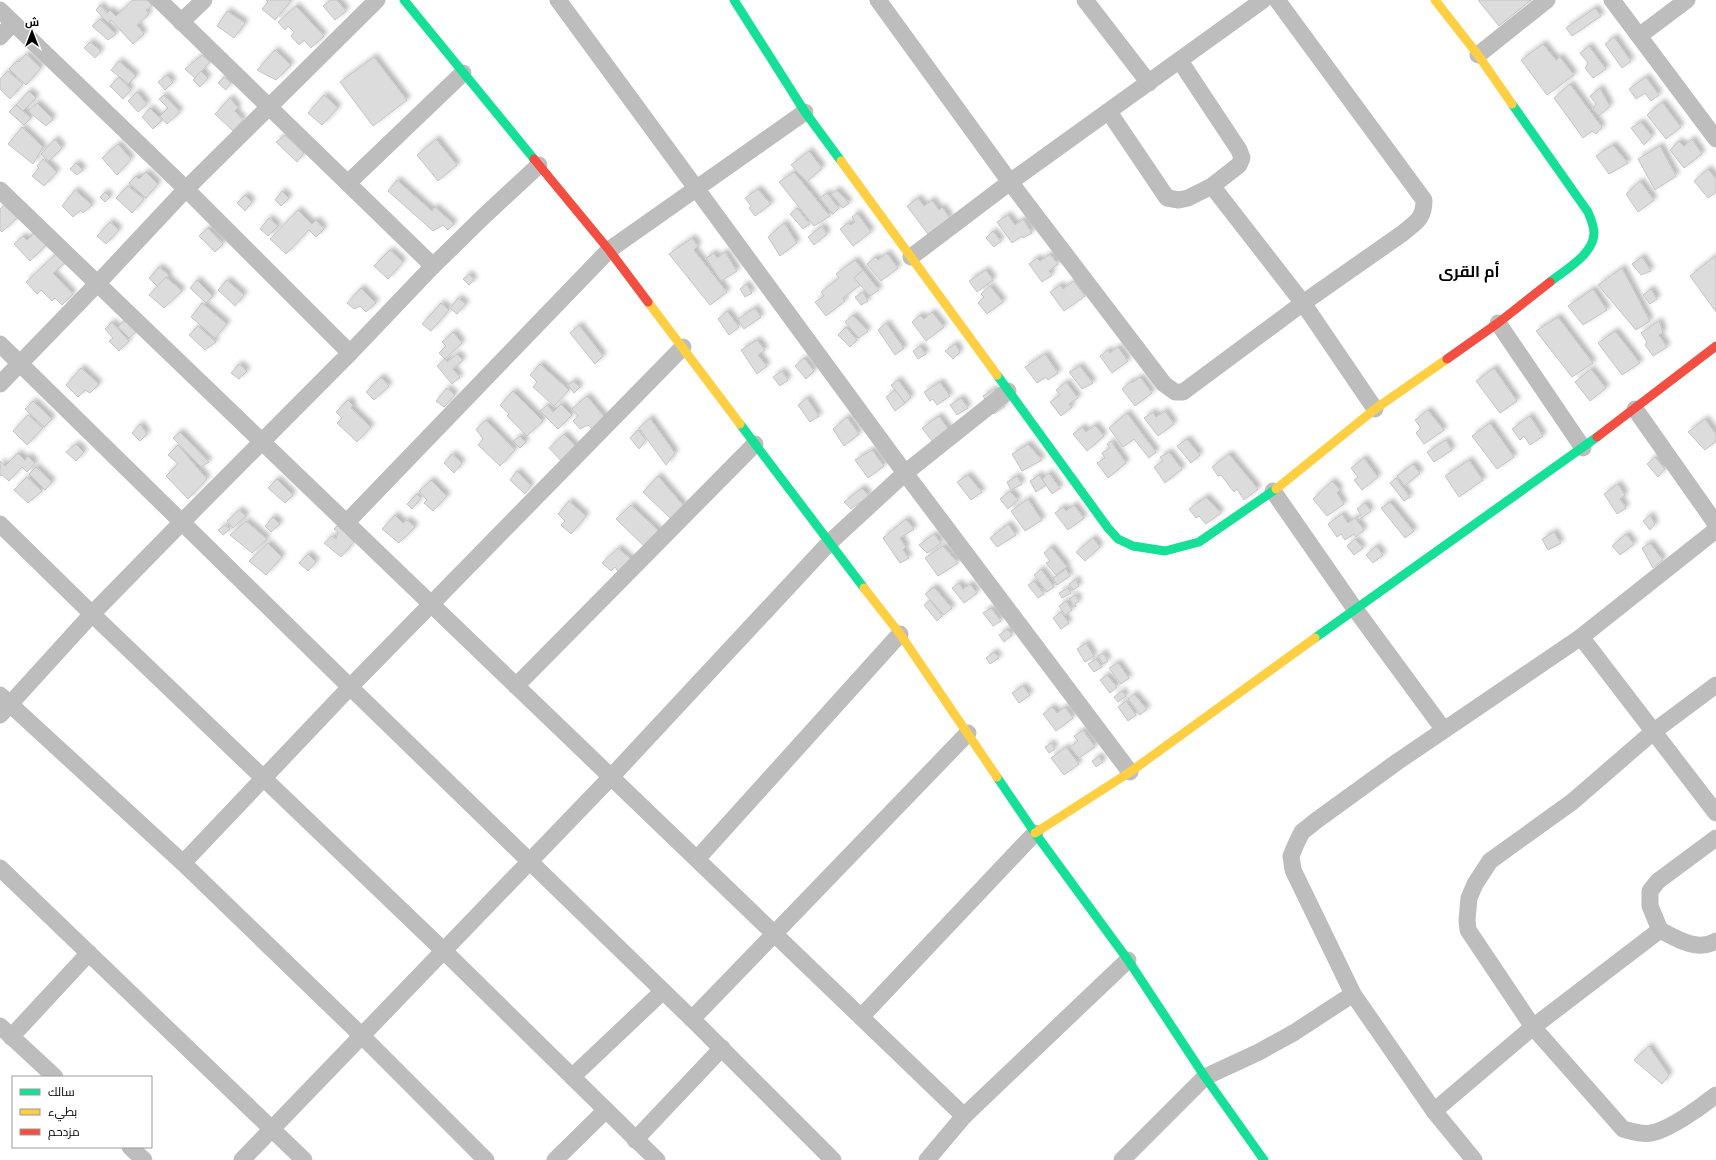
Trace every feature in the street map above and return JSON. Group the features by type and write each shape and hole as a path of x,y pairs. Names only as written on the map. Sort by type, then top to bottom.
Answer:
{"street":[{"path":"159,0 433,266"},
{"path":"181,22 204,0"},
{"path":"0,384 186,189 377,0"},
{"path":"404,0 609,250 829,543 900,634 968,732 1035,833 1128,960 1205,1077 1264,1160"},
{"path":"558,0 905,473 1130,772"},
{"path":"734,0 805,112 1108,528 1118,539 1126,544 1165,551 1199,542 1273,492 1375,409 1498,323 1588,252 1595,237 1594,226 1588,212 1478,55 1435,0"},
{"path":"878,0 1010,182 1164,384 1175,392 1183,392 1416,222 1423,214 1424,200 1277,0"},
{"path":"1085,0 1149,83"},
{"path":"911,258 1010,182 1110,112 1263,0"},
{"path":"1478,55 1547,0"},
{"path":"1612,0 1716,139"},
{"path":"1639,36 1687,0"},
{"path":"0,10 186,189 350,353"},
{"path":"0,37 13,23"},
{"path":"1110,112 1167,198 1178,200 1188,198 1212,186 1239,165 1242,158 1239,150 1180,61"},
{"path":"348,183 464,73"},
{"path":"346,523 609,250 805,112"},
{"path":"486,1160 362,1036 183,863 3,705 261,441 350,353 433,266 539,165"},
{"path":"1212,186 1303,303 1375,409"},
{"path":"0,190 964,1116"},
{"path":"1498,323 1583,448"},
{"path":"0,344 350,687 663,990 833,1160"},
{"path":"861,1017 1035,833 1130,772 1355,609 1583,448 1716,346"},
{"path":"183,863 350,687 683,347"},
{"path":"242,1160 611,777 829,543 905,473 1008,391"},
{"path":"1635,409 1716,524"},
{"path":"516,686 755,444"},
{"path":"1273,492 1355,609 1444,730"},
{"path":"0,524 444,951 657,1160"},
{"path":"1474,1160 1434,1111 1353,994 1293,870 1291,856 1302,832 1307,828 1444,730 1581,637 1716,530"},
{"path":"697,859 900,634"},
{"path":"1581,637 1716,813"},
{"path":"1716,685 1653,732 1572,802 1490,861 1475,884 1469,898 1467,920 1468,930 1533,1027 1623,1129 1635,1132 1650,1133 1663,1129 1716,1095"},
{"path":"692,1019 968,732"},
{"path":"1716,838 1658,880 1650,891 1650,906 1660,930 1688,944 1711,944 1716,941"},
{"path":"0,868 304,1160"},
{"path":"1434,1111 1533,1027 1660,930"},
{"path":"54,1076 6,1031 89,953"},
{"path":"926,1160 964,1116 1128,960"},
{"path":"572,1077 663,990"},
{"path":"1122,1160 1205,1077 1259,1052 1295,1032 1353,994"},
{"path":"635,1140 722,1048"},
{"path":"555,1160 606,1110"},
{"path":"131,1148 144,1160"}],"building":[{"path":"133,0 147,0 152,5 146,10 149,14 137,25 144,34 133,44 111,20 108,23 96,10 100,5 107,13 110,10 116,16"},
{"path":"266,0 291,1 275,20 262,9 268,2"},
{"path":"330,0 337,0 346,11 335,20 323,6"},
{"path":"1478,0 1531,0 1499,26"},
{"path":"296,6 324,36 311,48 304,40 299,45 291,36 294,32 288,26 285,30 278,22"},
{"path":"1595,8 1601,16 1572,36 1566,28"},
{"path":"227,11 245,23 234,38 217,26"},
{"path":"100,19 116,34 108,40 92,26"},
{"path":"1614,37 1631,61 1622,68 1605,44"},
{"path":"90,42 101,51 95,58 84,48"},
{"path":"1543,44 1556,60 1560,57 1574,75 1547,95 1521,60"},
{"path":"1589,46 1606,69 1593,78 1585,68 1588,63 1580,53"},
{"path":"275,50 291,65 276,80 257,70"},
{"path":"26,54 41,68 26,85 9,69 17,61 19,62"},
{"path":"202,55 210,62 195,78 185,69"},
{"path":"374,57 407,100 373,126 340,82"},
{"path":"119,61 136,76 128,84 111,70"},
{"path":"8,71 23,84 10,99 0,89 0,79"},
{"path":"201,71 208,78 200,87 193,80"},
{"path":"167,75 173,82 165,90 158,82"},
{"path":"119,77 131,90 123,99 110,86"},
{"path":"224,77 231,83 226,90 218,83"},
{"path":"1646,77 1659,95 1651,101 1645,93 1636,99 1629,89"},
{"path":"1570,84 1602,127 1596,134 1592,131 1583,138 1554,98"},
{"path":"1600,88 1610,106 1599,116 1593,109 1596,104 1590,96"},
{"path":"29,91 36,98 23,111 16,105"},
{"path":"137,92 147,104 138,112 128,101"},
{"path":"164,95 180,112 167,124 160,116 168,108 159,99"},
{"path":"324,95 338,108 322,125 308,113"},
{"path":"230,98 238,108 235,111 243,120 233,131 215,114"},
{"path":"1662,102 1681,127 1666,139 1647,115"},
{"path":"37,103 53,119 46,126 28,111"},
{"path":"16,105 31,118 24,125 9,112"},
{"path":"150,108 162,120 153,129 142,117"},
{"path":"1641,122 1652,136 1644,145 1631,128"},
{"path":"22,127 43,147 33,164 8,144"},
{"path":"285,135 304,153 297,162 276,142"},
{"path":"55,139 62,148 49,161 41,154"},
{"path":"436,139 457,165 438,181 417,155"},
{"path":"1692,139 1702,154 1684,168 1670,150 1679,141 1684,146"},
{"path":"118,144 131,159 117,175 102,158"},
{"path":"1613,145 1628,163 1609,174 1596,156"},
{"path":"1660,146 1676,176 1655,190 1638,159"},
{"path":"809,151 822,168 807,182 791,165"},
{"path":"43,159 57,172 44,186 32,176 39,168 37,166"},
{"path":"76,163 83,170 77,175 70,169"},
{"path":"1708,169 1716,179 1716,192 1708,198 1694,181"},
{"path":"146,172 158,184 146,198 129,183 136,176 139,179"},
{"path":"794,172 830,216 814,226 779,182"},
{"path":"397,180 432,211 435,207 454,224 448,230 443,225 433,231 388,191"},
{"path":"1640,181 1654,200 1638,212 1626,194"},
{"path":"128,186 144,199 132,213 116,198"},
{"path":"758,189 771,204 755,216 749,208 751,206 745,198"},
{"path":"75,190 92,205 83,213 81,210 73,217 62,206"},
{"path":"837,190 849,203 843,208 831,194"},
{"path":"282,191 289,198 281,206 275,200"},
{"path":"105,192 110,197 105,202 100,197"},
{"path":"827,193 839,208 833,214 820,198"},
{"path":"245,195 252,202 245,211 237,203"},
{"path":"918,198 924,206 932,200 939,210 942,207 950,218 928,234 907,206"},
{"path":"6,204 19,216 2,232 0,230 0,209"},
{"path":"797,208 810,224 803,229 790,214"},
{"path":"298,210 312,224 316,220 324,229 316,237 309,230 286,254 270,239"},
{"path":"857,213 871,232 853,246 840,229 848,223 851,225 855,222 852,217"},
{"path":"1008,215 1015,225 1023,219 1032,233 1023,238 1022,236 1012,243 997,222"},
{"path":"269,218 278,226 268,236 260,229"},
{"path":"110,222 119,230 106,244 97,236"},
{"path":"784,223 797,243 780,256 768,237"},
{"path":"822,226 827,234 814,245 808,237"},
{"path":"208,228 223,244 215,252 199,236"},
{"path":"993,231 1001,241 994,247 986,238"},
{"path":"35,232 47,244 30,261 14,244 23,236 27,240"},
{"path":"692,238 698,246 694,250 727,292 710,305 669,254"},
{"path":"390,250 403,262 388,279 374,266"},
{"path":"725,252 737,271 721,281 706,258 714,253 717,258"},
{"path":"57,253 66,262 53,273 73,294 62,305 55,298 52,301 41,290 37,294 26,282"},
{"path":"887,253 898,268 881,281 867,264 875,257 878,260"},
{"path":"1050,254 1058,264 1049,271 1052,275 1042,282 1029,264 1037,258 1040,261"},
{"path":"1715,256 1716,257 1716,312 1690,276"},
{"path":"1642,257 1651,271 1641,275 1632,264"},
{"path":"855,260 863,270 854,278 860,285 843,298 845,301 826,316 815,302 824,296 821,292 839,278 836,274"},
{"path":"159,267 169,275 158,287 149,278"},
{"path":"1622,268 1650,321 1636,330 1598,285"},
{"path":"863,270 879,290 870,296 854,278"},
{"path":"986,270 993,280 977,292 969,281"},
{"path":"469,274 474,280 469,285 463,279"},
{"path":"166,277 182,291 164,308 149,295"},
{"path":"197,280 213,296 206,303 190,288"},
{"path":"227,280 244,295 235,306 218,290"},
{"path":"1074,281 1085,296 1064,311 1050,292 1060,285 1063,289"},
{"path":"746,284 752,293 745,297 740,289"},
{"path":"990,286 1003,302 987,314 978,303 984,297 981,294"},
{"path":"361,288 376,303 366,312 360,306 354,309 347,303"},
{"path":"1593,289 1607,310 1583,325 1568,306"},
{"path":"1651,289 1657,299 1650,304 1643,295"},
{"path":"863,292 868,301 861,305 855,297"},
{"path":"458,298 466,304 457,314 450,308"},
{"path":"202,303 227,324 215,338 191,317"},
{"path":"441,303 449,310 431,331 422,324"},
{"path":"755,308 761,317 744,329 738,319"},
{"path":"727,311 739,327 729,335 718,319"},
{"path":"932,312 944,327 926,341 912,322 920,315 924,319"},
{"path":"853,315 868,331 859,338 845,322"},
{"path":"1558,317 1593,363 1572,377 1536,331"},
{"path":"126,319 137,331 129,338 118,327"},
{"path":"1659,321 1663,332 1659,335 1667,347 1653,356 1645,345 1647,342 1641,333"},
{"path":"112,322 129,341 119,351 109,341 113,338 105,329"},
{"path":"886,323 904,348 895,355 878,330"},
{"path":"579,325 603,356 595,364 570,333"},
{"path":"198,326 216,342 205,350 189,335"},
{"path":"846,327 857,340 850,347 838,335"},
{"path":"1615,331 1640,363 1622,375 1598,343"},
{"path":"453,332 462,343 445,359 439,353 446,346 442,342"},
{"path":"757,340 765,350 758,355 767,366 757,374 741,350"},
{"path":"955,344 960,352 953,359 945,351"},
{"path":"920,346 926,354 918,359 913,351"},
{"path":"1118,347 1128,361 1112,373 1100,356 1108,350 1110,353"},
{"path":"457,354 463,360 453,369 460,377 452,384 437,366 445,359 447,362"},
{"path":"1045,354 1058,373 1048,380 1046,377 1037,383 1025,367"},
{"path":"804,358 814,371 806,379 795,366"},
{"path":"239,364 247,371 239,379 231,373"},
{"path":"540,364 569,390 554,406 533,387 537,382 530,375"},
{"path":"1080,366 1093,383 1082,389 1069,372"},
{"path":"81,368 99,384 90,393 85,390 78,397 66,385"},
{"path":"1494,368 1517,401 1500,413 1476,381"},
{"path":"1591,369 1606,388 1590,401 1575,382"},
{"path":"782,371 788,380 780,386 773,377"},
{"path":"381,377 389,386 374,400 366,392"},
{"path":"1140,377 1152,393 1135,406 1122,389 1131,381 1132,383"},
{"path":"898,380 911,397 905,403 891,385"},
{"path":"573,381 580,387 574,393 568,385"},
{"path":"940,382 950,396 937,405 933,399 930,401 924,392"},
{"path":"1066,382 1078,398 1069,404 1072,407 1061,416 1050,402 1060,395 1056,390"},
{"path":"447,388 455,395 444,407 436,401"},
{"path":"994,389 1005,406 994,414 983,396"},
{"path":"895,390 905,403 895,411 886,397"},
{"path":"513,391 543,421 527,436 507,416 509,414 500,405"},
{"path":"587,396 607,420 596,432 588,425 580,429 573,421 578,416 572,409"},
{"path":"807,398 819,416 810,422 798,405"},
{"path":"961,398 968,408 957,415 950,405"},
{"path":"348,400 353,405 351,408 371,427 357,442 337,423 342,418 336,412"},
{"path":"33,401 52,419 44,427 25,409"},
{"path":"561,404 572,415 558,429 540,411 547,405 553,412"},
{"path":"1428,410 1444,430 1424,444 1416,433 1421,428 1415,420"},
{"path":"1165,411 1174,424 1158,436 1144,418 1153,412 1156,417"},
{"path":"1127,413 1156,452 1149,458 1134,439 1123,447 1109,428"},
{"path":"28,415 43,428 27,445 13,431"},
{"path":"939,416 952,434 936,446 922,428"},
{"path":"1530,416 1543,436 1530,445 1524,436 1520,440 1512,429"},
{"path":"847,417 859,434 844,446 833,429"},
{"path":"650,418 675,453 666,465 639,428"},
{"path":"1705,419 1716,434 1716,441 1705,450 1688,432"},
{"path":"486,420 515,450 500,466 478,445 483,439 476,429"},
{"path":"1490,423 1514,457 1497,469 1472,436"},
{"path":"140,424 147,434 140,441 132,433"},
{"path":"1095,425 1104,436 1087,451 1073,434 1082,427 1086,432"},
{"path":"638,430 646,440 639,449 630,438"},
{"path":"180,432 209,462 201,467 173,438"},
{"path":"564,434 580,451 565,465 549,448"},
{"path":"520,436 526,442 520,448 513,441"},
{"path":"1187,439 1200,455 1191,463 1177,446"},
{"path":"1446,440 1452,450 1434,462 1427,452"},
{"path":"1111,441 1126,463 1108,478 1097,463 1105,458 1102,453 1110,448 1107,444"},
{"path":"76,444 84,452 76,461 66,452"},
{"path":"1028,444 1042,460 1022,471 1012,454"},
{"path":"178,445 207,479 188,499 166,476 178,464 168,455"},
{"path":"872,450 884,466 868,478 855,460"},
{"path":"1169,452 1182,469 1165,483 1154,467 1163,461 1160,457"},
{"path":"18,453 25,460 28,456 35,463 27,472 22,467 9,481 2,475 0,476 0,461 5,466"},
{"path":"452,454 462,463 454,473 444,463"},
{"path":"1229,454 1258,489 1244,500 1237,489 1234,492 1221,475 1218,476 1212,467"},
{"path":"1655,457 1665,469 1658,477 1647,464"},
{"path":"1364,458 1378,477 1362,490 1354,480 1358,477 1351,468"},
{"path":"1469,460 1483,480 1459,497 1445,476"},
{"path":"1413,464 1420,473 1405,486 1397,476"},
{"path":"36,467 52,482 45,490 29,474"},
{"path":"517,471 531,486 525,494 510,480"},
{"path":"1049,473 1060,488 1052,494 1042,479"},
{"path":"968,475 982,492 971,500 957,482"},
{"path":"1039,475 1046,485 1036,492 1030,481"},
{"path":"658,476 684,506 672,520 643,492"},
{"path":"1017,476 1022,484 1011,490 1007,482"},
{"path":"27,477 42,491 28,503 14,490"},
{"path":"1396,478 1410,497 1404,501 1390,483"},
{"path":"277,479 293,495 285,503 268,488"},
{"path":"431,480 447,496 433,511 424,503 427,500 419,491"},
{"path":"1332,481 1340,490 1337,493 1344,504 1327,516 1313,499"},
{"path":"1618,484 1625,495 1620,499 1626,508 1617,514 1604,494"},
{"path":"862,488 869,496 851,509 844,502"},
{"path":"1010,491 1018,500 1008,509 1000,499"},
{"path":"417,494 421,498 412,509 407,504"},
{"path":"1206,497 1221,513 1206,524 1199,516 1196,518 1189,509"},
{"path":"1028,499 1042,520 1025,531 1011,511"},
{"path":"569,501 586,516 571,534 561,525 565,521 558,514"},
{"path":"1390,502 1414,531 1405,538 1381,508"},
{"path":"1365,503 1371,511 1359,520 1357,517 1361,515 1357,509"},
{"path":"631,505 661,533 646,548 616,519"},
{"path":"1074,505 1084,518 1068,530 1055,513 1063,507 1066,511"},
{"path":"239,510 246,516 233,528 227,521"},
{"path":"1342,514 1348,523 1355,518 1364,530 1356,537 1354,534 1345,540 1341,534 1337,537 1328,524"},
{"path":"395,515 403,523 407,520 415,527 399,543 382,529"},
{"path":"1650,515 1655,524 1650,530 1643,521"},
{"path":"273,517 280,524 271,532 265,526"},
{"path":"906,519 914,529 900,538 906,547 903,550 909,558 900,563 883,538"},
{"path":"246,521 267,539 252,553 230,535"},
{"path":"1008,524 1016,535 997,547 990,538"},
{"path":"225,525 230,529 223,535 218,530"},
{"path":"338,525 354,542 341,557 324,543 332,536 336,539 338,532 334,529"},
{"path":"1554,532 1561,543 1548,550 1542,539"},
{"path":"934,534 941,543 927,553 919,545"},
{"path":"1626,534 1634,544 1620,555 1612,546"},
{"path":"1093,538 1100,547 1085,561 1076,552"},
{"path":"1355,539 1363,548 1354,555 1347,546"},
{"path":"268,543 282,557 266,575 249,561"},
{"path":"1650,543 1663,560 1653,568 1642,548"},
{"path":"943,546 958,563 938,576 925,558"},
{"path":"1376,546 1383,555 1373,563 1366,555"},
{"path":"1051,547 1067,567 1056,575 1046,563 1050,561 1044,553"},
{"path":"618,548 634,562 620,574 615,567 611,571 602,563"},
{"path":"308,554 316,562 308,571 299,563"},
{"path":"1041,569 1054,587 1047,592 1034,575"},
{"path":"1066,569 1070,576 1057,585 1053,578"},
{"path":"1076,579 1079,586 1073,590 1069,584"},
{"path":"1034,581 1044,594 1038,598 1028,585"},
{"path":"959,583 963,589 970,584 977,593 964,603 952,588"},
{"path":"934,587 952,608 944,615 925,594"},
{"path":"1068,588 1071,593 1062,598 1059,593"},
{"path":"1075,595 1079,601 1075,604 1075,607 1069,599"},
{"path":"930,600 942,616 937,621 924,605"},
{"path":"1066,601 1072,610 1065,615 1059,606"},
{"path":"991,608 1001,621 993,626 983,613"},
{"path":"1061,612 1069,623 1061,629 1053,618"},
{"path":"1007,629 1012,635 1004,642 999,635"},
{"path":"1086,643 1094,656 1085,662 1077,649"},
{"path":"994,652 999,658 990,664 986,658"},
{"path":"1103,653 1108,661 1103,664 1098,656"},
{"path":"1096,659 1102,667 1094,672 1088,664"},
{"path":"1118,663 1129,678 1121,684 1109,668"},
{"path":"1107,675 1117,687 1110,693 1100,680"},
{"path":"1023,686 1030,695 1019,703 1012,693"},
{"path":"1122,691 1126,696 1118,702 1114,697"},
{"path":"1134,694 1147,709 1140,715 1128,699"},
{"path":"1126,701 1136,715 1128,721 1118,707"},
{"path":"1052,707 1057,713 1065,707 1073,718 1056,731 1043,714"},
{"path":"1083,730 1095,747 1079,758 1070,747 1078,741 1074,736"},
{"path":"1051,743 1055,749 1049,753 1045,747"},
{"path":"1066,747 1079,764 1064,775 1051,758"},
{"path":"1099,756 1103,762 1096,767 1092,761"},
{"path":"1649,1046 1669,1075 1662,1084 1634,1060"}],"traffic: fast":[{"path":"404,0 534,159"},
{"path":"734,0 805,112 841,161"},
{"path":"1512,104 1588,212 1593,228 1593,241 1584,255 1571,267 1550,282"},
{"path":"997,375 1108,528 1118,539 1133,546 1165,551 1199,542 1276,489"},
{"path":"740,424 864,588"},
{"path":"1315,638 1597,437"},
{"path":"997,777 1035,833 1128,960 1205,1077 1264,1160"}],"traffic: slow":[{"path":"1435,0 1478,55 1512,104"},
{"path":"841,161 997,375"},
{"path":"648,302 740,424"},
{"path":"1276,489 1375,409 1447,359"},
{"path":"864,588 900,634 997,777"},
{"path":"1035,833 1130,772 1315,638"}],"traffic: jam":[{"path":"534,159 609,250 648,302"},
{"path":"1447,359 1498,323 1550,282"},
{"path":"1597,437 1716,346"}],"district":[{"name":"أم القرى","path":"1469,271"}]}
